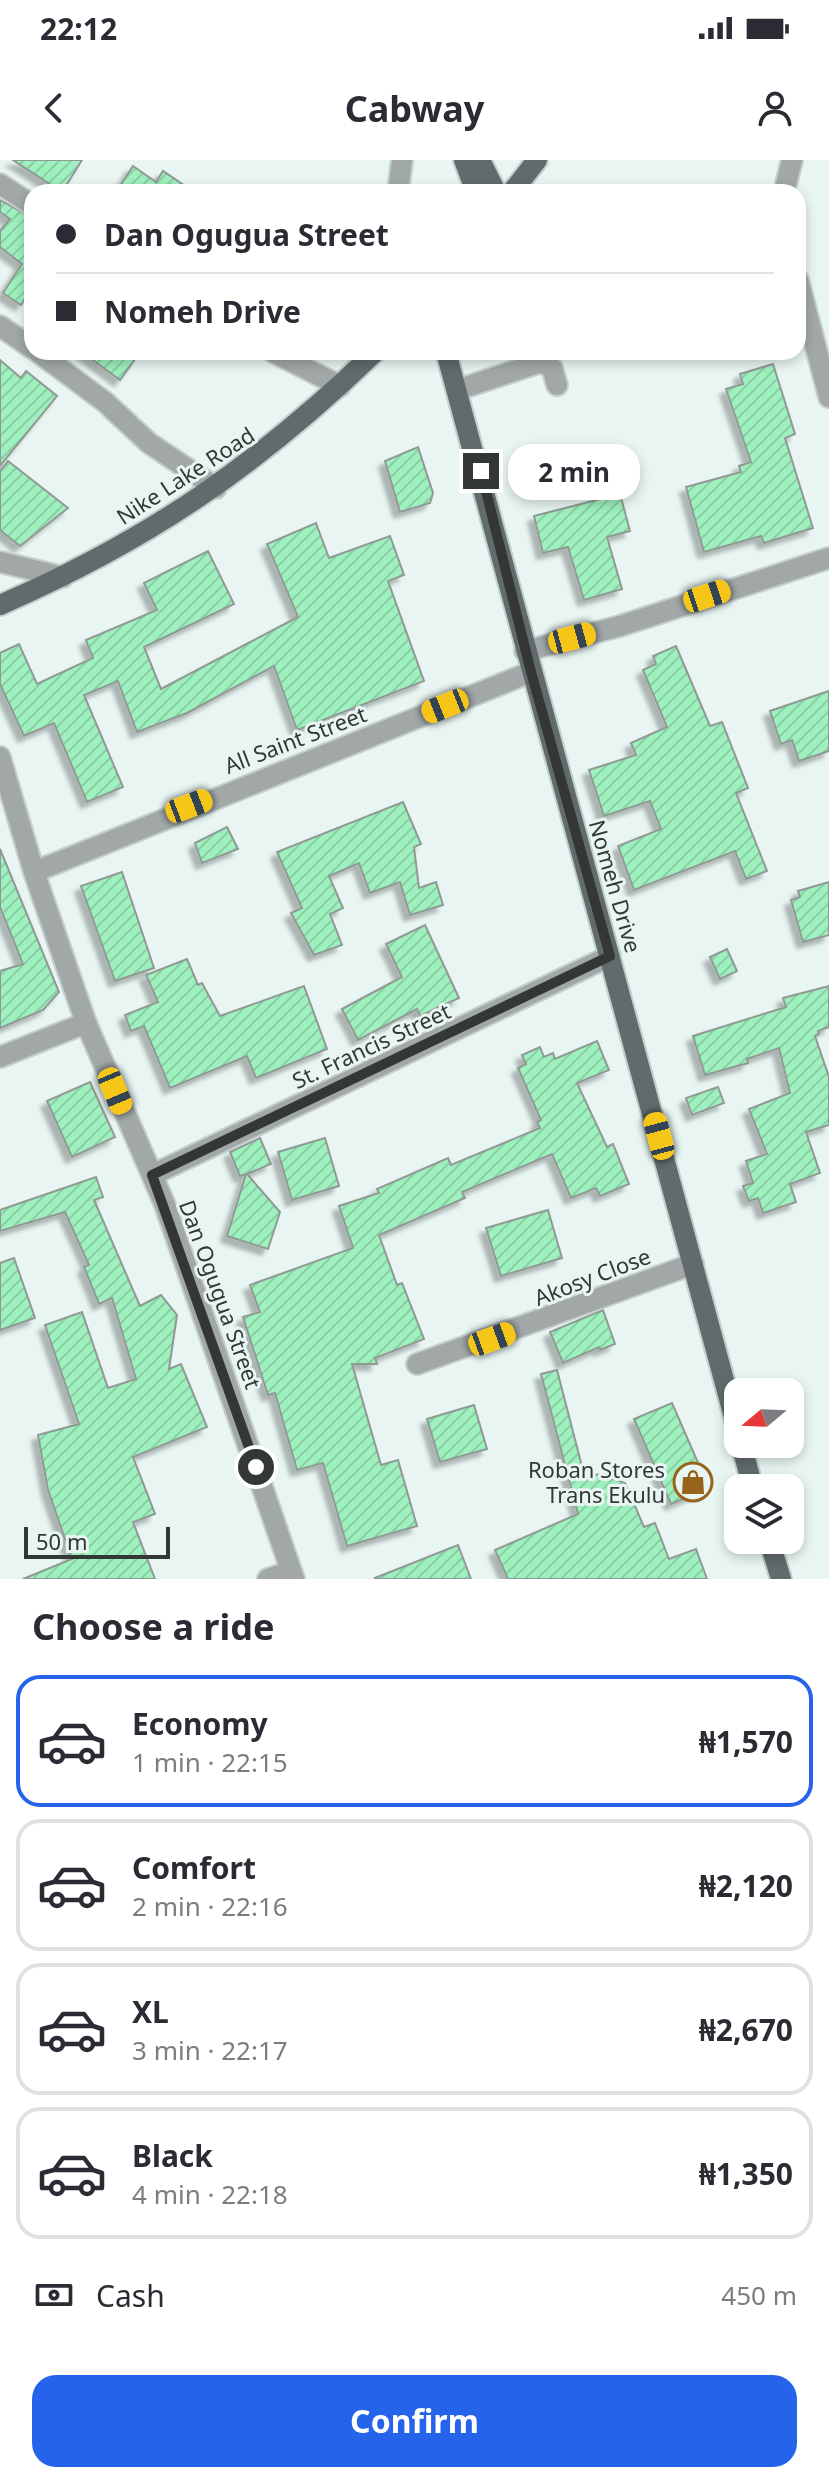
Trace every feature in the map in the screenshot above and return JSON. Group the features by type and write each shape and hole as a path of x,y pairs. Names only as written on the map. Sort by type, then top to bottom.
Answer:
{"main road":[{"path":"518,184 537,160"},
{"name":"Nike Lake Road","path":"0,605 63,577 216,488 287,435 367,360"},
{"name":"Nomeh Drive","path":"448,360 724,1380"},
{"path":"773,1554 781,1579"}],"street":[{"path":"399,184 402,160"},
{"path":"786,184 792,160"},
{"path":"0,184 24,200"},
{"path":"806,310 829,397"},
{"path":"0,326 24,342"},
{"path":"49,360 105,402 149,443 216,488"},
{"path":"289,360 340,386"},
{"path":"457,390 541,362 552,368 557,385"},
{"path":"525,651 620,626 829,558"},
{"path":"0,562 63,577"},
{"name":"All Saint Street","path":"34,872 531,672"},
{"name":"Dan Ogugua Street","path":"0,757 34,872 86,1023 152,1175 292,1575"},
{"name":"St. Francis Street","path":"152,1175 610,956"},
{"path":"0,1057 86,1023"},
{"name":"Akosy Close","path":"417,1364 693,1264"},
{"path":"268,1579 292,1575"}],"building":[{"path":"13,160 82,160 67,184 50,184"},
{"path":"133,166 156,182 163,171 182,184 121,184"},
{"path":"0,200 24,214 24,300 21,305 3,293 22,264 0,247 0,231 10,219 0,212"},
{"path":"0,360 21,378 26,371 57,396 0,466"},
{"path":"93,360 134,360 120,380"},
{"path":"773,364 795,434 785,438 813,528 764,543 761,536 704,552 686,487 741,472 739,466 751,462 726,389 743,384 740,374"},
{"path":"418,447 433,493 430,503 400,512 385,461"},
{"path":"8,461 68,508 20,546 0,530 0,471"},
{"path":"620,494 630,531 607,537 622,589 584,600 568,547 543,553 534,516"},
{"path":"316,523 329,558 390,536 404,575 388,581 424,681 297,730 274,666 187,713 137,732 118,681 84,695 123,787 87,802 54,723 24,736 0,684 0,653 19,644 37,684 93,658 86,640 157,610 144,583 208,551 234,604 144,647 161,689 298,617 267,544"},
{"path":"676,646 710,726 722,722 748,788 736,793 767,871 746,879 735,851 634,890 618,846 661,829 650,801 604,816 589,770 636,755 631,743 667,727 643,670 656,664 653,656"},
{"path":"829,691 829,751 799,761 792,740 781,744 770,711"},
{"path":"403,802 421,844 414,847 419,888 436,882 443,905 410,915 400,882 370,893 359,863 329,876 343,908 330,914 342,945 314,955 291,913 302,908 277,852"},
{"path":"227,827 238,849 202,863 195,843"},
{"path":"0,849 59,992 43,1010 0,1028 0,971 23,964 0,907"},
{"path":"122,872 154,968 115,981 81,886"},
{"path":"829,882 829,935 803,942 791,900 800,897 798,891"},
{"path":"425,925 459,998 420,1016 417,1009 358,1040 342,1009 402,977 386,944"},
{"path":"727,949 737,971 720,979 710,957"},
{"path":"187,959 198,985 202,983 220,1016 304,986 327,1049 256,1078 247,1056 170,1088 144,1026 131,1031 125,1015 158,1002 146,975"},
{"path":"829,986 829,1027 818,1031 819,1034 815,1036 829,1077 829,1125 806,1132 820,1173 790,1184 796,1202 763,1213 758,1198 749,1201 743,1186 753,1183 746,1161 767,1154 749,1109 790,1093 779,1048 747,1059 748,1063 705,1075 693,1036 786,1007 783,998"},
{"path":"597,1041 609,1070 577,1083 607,1147 613,1144 629,1184 600,1196 596,1188 571,1198 552,1154 462,1192 465,1198 379,1235 397,1285 402,1283 424,1339 375,1358 377,1364 352,1364 381,1465 398,1460 417,1526 347,1546 323,1463 297,1470 275,1393 268,1395 243,1317 260,1312 250,1285 353,1248 339,1206 379,1193 377,1189 448,1158 451,1165 540,1128 537,1122 541,1120 518,1068 526,1064 522,1055 540,1047 544,1057 553,1053 555,1059"},
{"path":"90,1082 115,1137 72,1157 47,1101"},
{"path":"718,1087 724,1103 692,1115 686,1098"},
{"path":"260,1138 271,1164 247,1174 280,1212 268,1249 227,1236 246,1174 240,1176 230,1152"},
{"path":"325,1138 339,1186 292,1200 278,1152"},
{"path":"96,1177 103,1197 94,1200 140,1306 161,1295 177,1315 169,1369 181,1364 207,1427 133,1457 155,1514 133,1522 155,1579 23,1579 72,1559 48,1490 38,1435 79,1424 45,1325 82,1312 108,1388 136,1379 112,1298 99,1304 84,1267 89,1265 65,1212 0,1231 0,1210"},
{"path":"548,1210 562,1258 501,1276 486,1228"},
{"path":"14,1258 35,1318 0,1330 0,1263"},
{"path":"603,1310 615,1344 600,1350 599,1347 563,1363 550,1332"},
{"path":"557,1370 585,1478 599,1474 625,1483 644,1527 655,1523 669,1559 696,1549 707,1579 508,1579 495,1550 578,1514 541,1374"},
{"path":"672,1403 709,1488 671,1504 634,1419"},
{"path":"474,1405 487,1449 440,1462 427,1419"},
{"path":"458,1545 471,1579 375,1579 375,1578"}],"place":[{"name":"Roban Stores Trans Ekulu","path":"693,1482"}],"route":[{"path":"256,1467 152,1175 610,956 531,672 481,471"}]}
